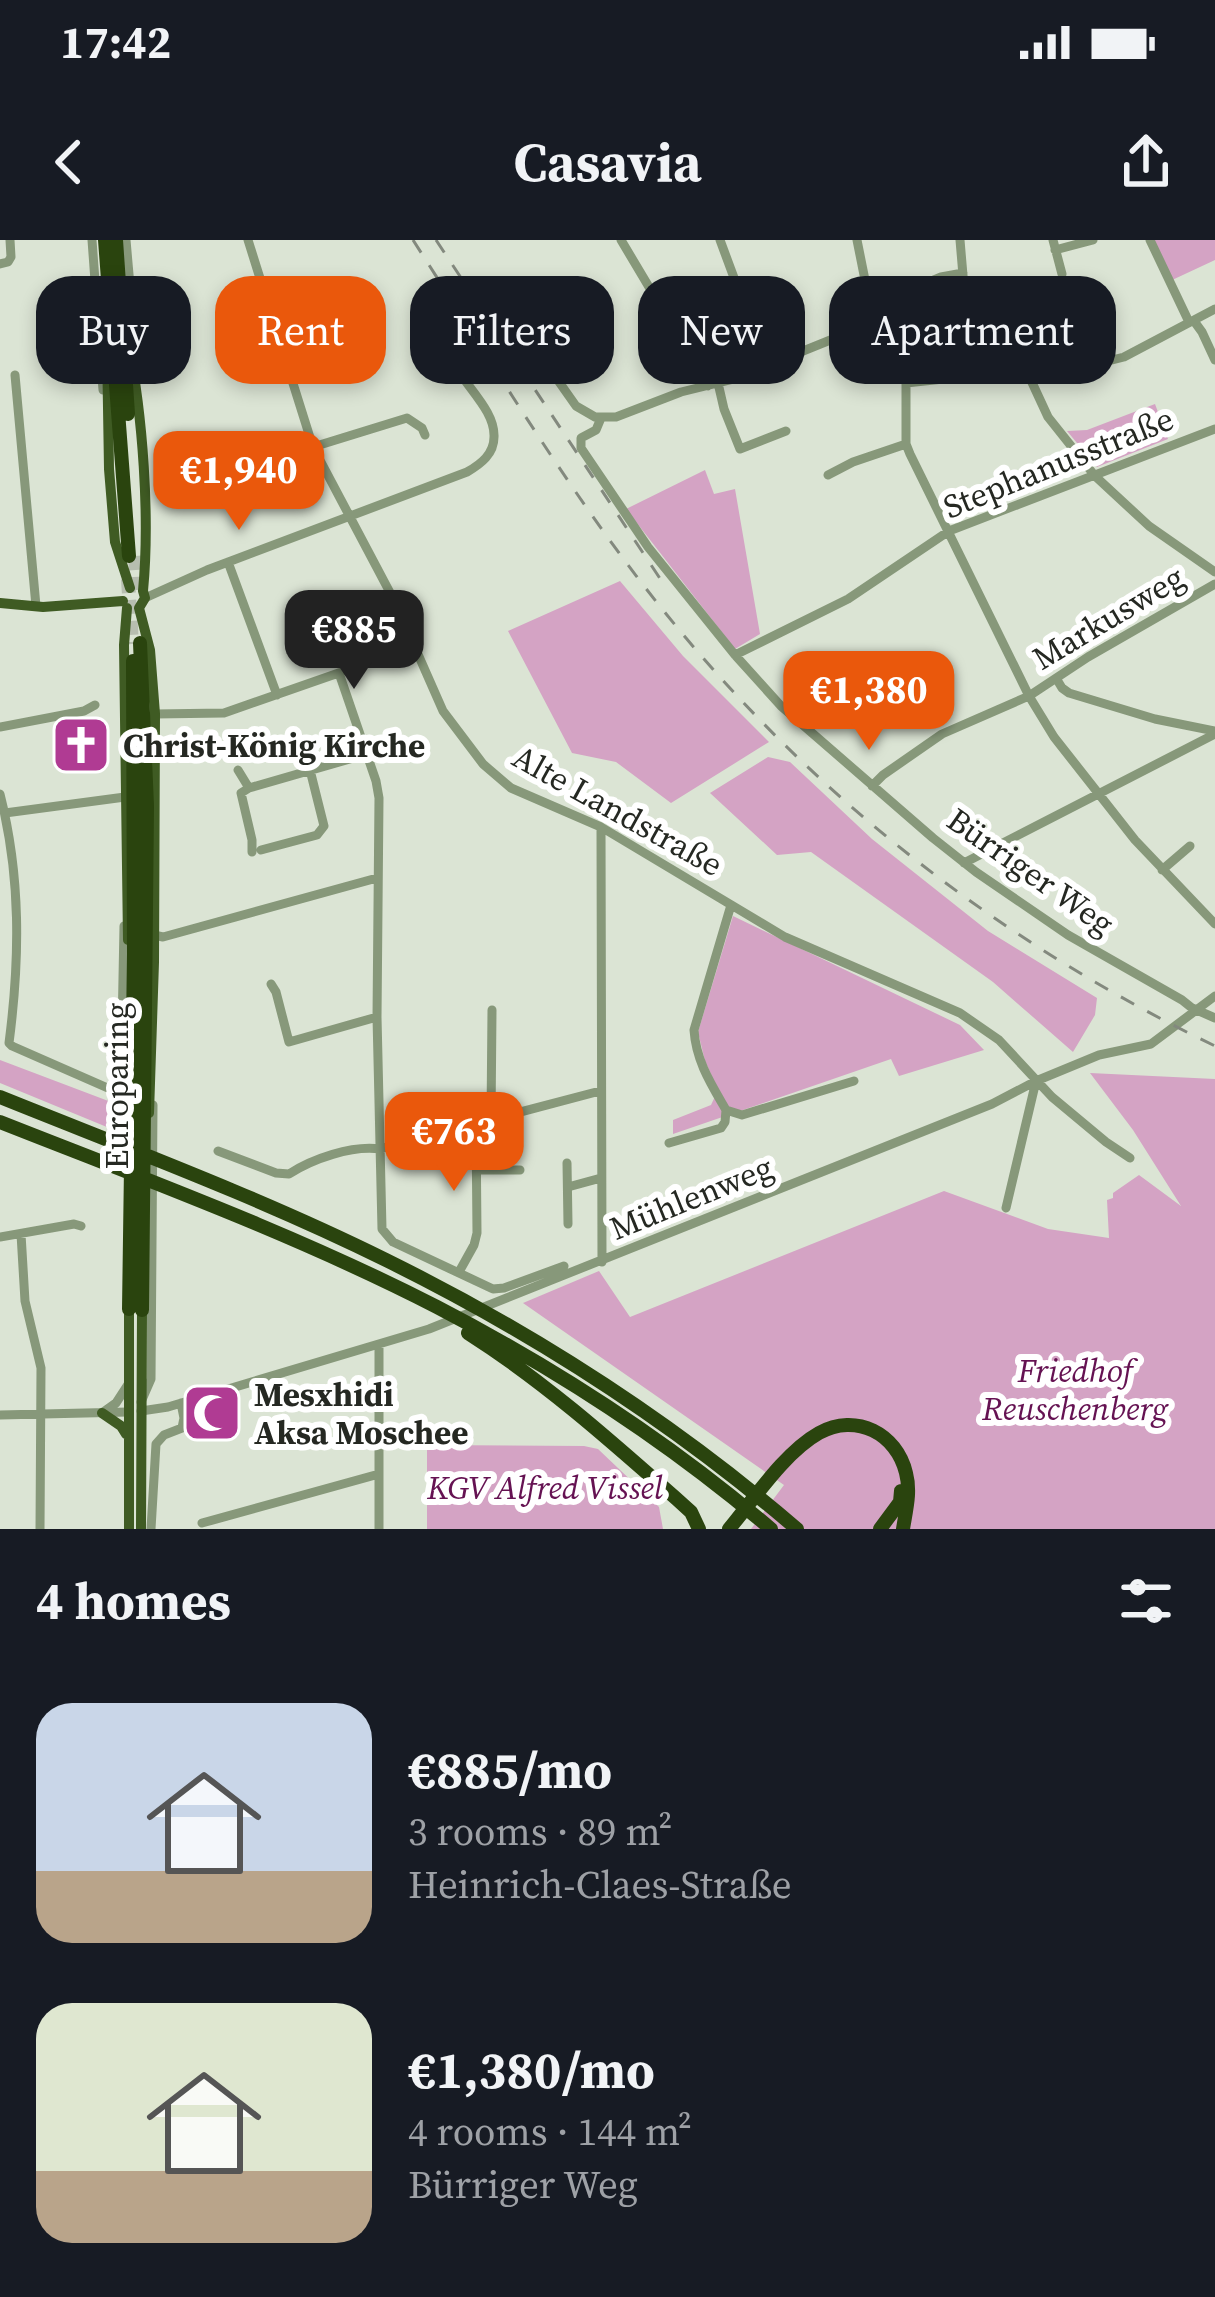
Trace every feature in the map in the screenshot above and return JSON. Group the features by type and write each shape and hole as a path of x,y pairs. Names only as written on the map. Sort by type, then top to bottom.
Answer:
{"highway":[{"path":"105,240 107,276"},
{"path":"116,240 118,276"},
{"path":"116,384 132,556 124,384"},
{"name":"Europaring","path":"135,1310 143,1195 144,1144 147,806 144,678 136,644 134,954 144,1144"},
{"path":"0,1097 390,1261 562,1358 662,1425 796,1529"},
{"path":"0,1122 290,1239 505,1343 650,1437 771,1529"},
{"path":"436,1307 600,1431 691,1512 699,1529"},
{"path":"733,1528 778,1474 819,1433 834,1426 866,1427 881,1434 902,1460 909,1491 903,1529"},
{"path":"778,1474 836,1434 851,1432 877,1441 888,1450 901,1486 900,1502 880,1529"},
{"path":"773,1509 812,1529"}],"main road":[{"path":"107,384 115,542 149,650 155,714 151,1099 144,1144"},
{"path":"134,954 126,908 124,646 145,539 135,384"},
{"path":"0,603 36,606 134,599"},
{"name":"Europaring","path":"129,1529 138,1396 135,1310"},
{"path":"102,1413 134,1436"},
{"name":"Europaring","path":"134,1436 141,1529"}],"street":[{"path":"0,264 10,260 10,240"},
{"path":"92,240 108,422"},
{"path":"126,240 129,276"},
{"name":"Alte Landstraße","path":"248,240 314,447 416,646 443,711 500,782 601,826 785,937 959,1013 999,1040 1052,1097 1130,1158"},
{"path":"621,240 644,276"},
{"path":"734,276 721,242 735,240"},
{"path":"857,240 864,276"},
{"path":"960,240 963,276"},
{"path":"1062,274 1054,245 1093,240"},
{"path":"1150,240 1215,360"},
{"path":"950,276 963,273"},
{"path":"134,599 481,464 495,433 492,421 450,353 449,338 462,313 476,306 506,311 520,324 576,406 588,415 622,415 713,384 724,401 740,449 786,431"},
{"path":"1116,359 1215,309"},
{"path":"15,375 36,606"},
{"path":"906,384 906,444 1029,696 1098,794 1215,924"},
{"path":"1033,384 1048,418 1095,476 1149,526 1215,572"},
{"path":"314,447 407,418 425,435"},
{"name":"Bürriger Weg","path":"601,418 596,430 581,438 581,448 648,547 781,706 964,863 1049,923 1215,1018"},
{"name":"Stephanusstraße","path":"735,656 848,598 950,531 1215,429"},
{"path":"828,475 906,444"},
{"path":"228,562 277,695"},
{"name":"Markusweg","path":"872,786 942,734 1029,696 1215,584"},
{"path":"155,714 224,713 416,646"},
{"path":"339,673 379,798 381,1220 393,1243 508,1292"},
{"path":"1056,678 1069,693 1215,733"},
{"path":"0,727 84,711 95,704"},
{"path":"964,863 1215,733"},
{"path":"245,789 367,754"},
{"path":"238,770 256,851 322,831 310,770"},
{"path":"0,794 15,875 18,930 9,1043 110,1089 121,1083 126,908"},
{"path":"5,813 125,797"},
{"path":"601,826 602,1262"},
{"path":"1162,870 1190,846"},
{"path":"154,935 163,937 377,878"},
{"path":"669,1143 721,1128 725,1122 726,1110 701,1065 694,1030 731,905"},
{"path":"271,984 289,1042 377,1017"},
{"name":"Mühlenweg","path":"508,1292 602,1262 992,1104 1099,1055 1159,1040 1215,996"},
{"path":"491,1120 492,1010"},
{"path":"726,1110 742,1114 854,1081"},
{"path":"1006,1208 1036,1081"},
{"path":"218,1151 289,1174 317,1160 600,1091"},
{"path":"459,1272 477,1233 476,1124"},
{"path":"102,1413 138,1396 152,1379 144,1144"},
{"path":"567,1162 568,1224"},
{"path":"477,1170 520,1170"},
{"path":"568,1187 601,1178"},
{"path":"0,1238 81,1226"},
{"path":"21,1234 22,1285 41,1369 40,1529"},
{"name":"Mühlenweg","path":"134,1436 168,1407 429,1329 564,1266"},
{"path":"379,1346 380,1529"},
{"path":"138,1396 168,1407"},
{"name":"Mühlenweg","path":"0,1415 102,1413 138,1396 168,1407"},
{"path":"151,1529 156,1444 182,1428 181,1403"},
{"path":"202,1523 379,1474"}],"green space":[{"path":"1153,240 1215,240 1215,260 1170,281"},
{"path":"1155,404 1168,439 1097,467 1067,431 1087,430"},
{"path":"705,470 714,494 735,489 760,634 735,649 626,509"},
{"path":"620,581 683,656 769,742 671,803 616,762 572,753 508,631"},
{"path":"768,757 790,762 872,839 988,931 1097,998 1095,1015 1073,1052 993,982 811,852 777,855 710,793"},
{"path":"733,916 960,1025 984,1050 899,1076 891,1059 673,1134 673,1120 711,1105 718,1090 698,1032"},
{"path":"0,1060 111,1102 119,1109 119,1132 0,1083"},
{"name":"Friedhof Reuschenberg","path":"1090,1073 1215,1079 1215,1529 751,1529 784,1485 523,1303 599,1271 630,1317 944,1191 1048,1229 1109,1238 1107,1200 1139,1175 1181,1206"},
{"name":"KGV Alfred Vissel","path":"427,1445 598,1449 659,1507 663,1529 427,1529"}],"tunnel":[{"path":"135,556 137,590"},
{"path":"128,579 132,644"}],"railway":[{"path":"413,240 612,543 686,638 801,761 929,870 997,919 1067,965 1215,1046"},
{"path":"436,240 661,580"}],"place":[{"name":"Christ-König Kirche","path":"81,745"},
{"name":"Mesxhidi Aksa Moschee","path":"212,1413"}]}
